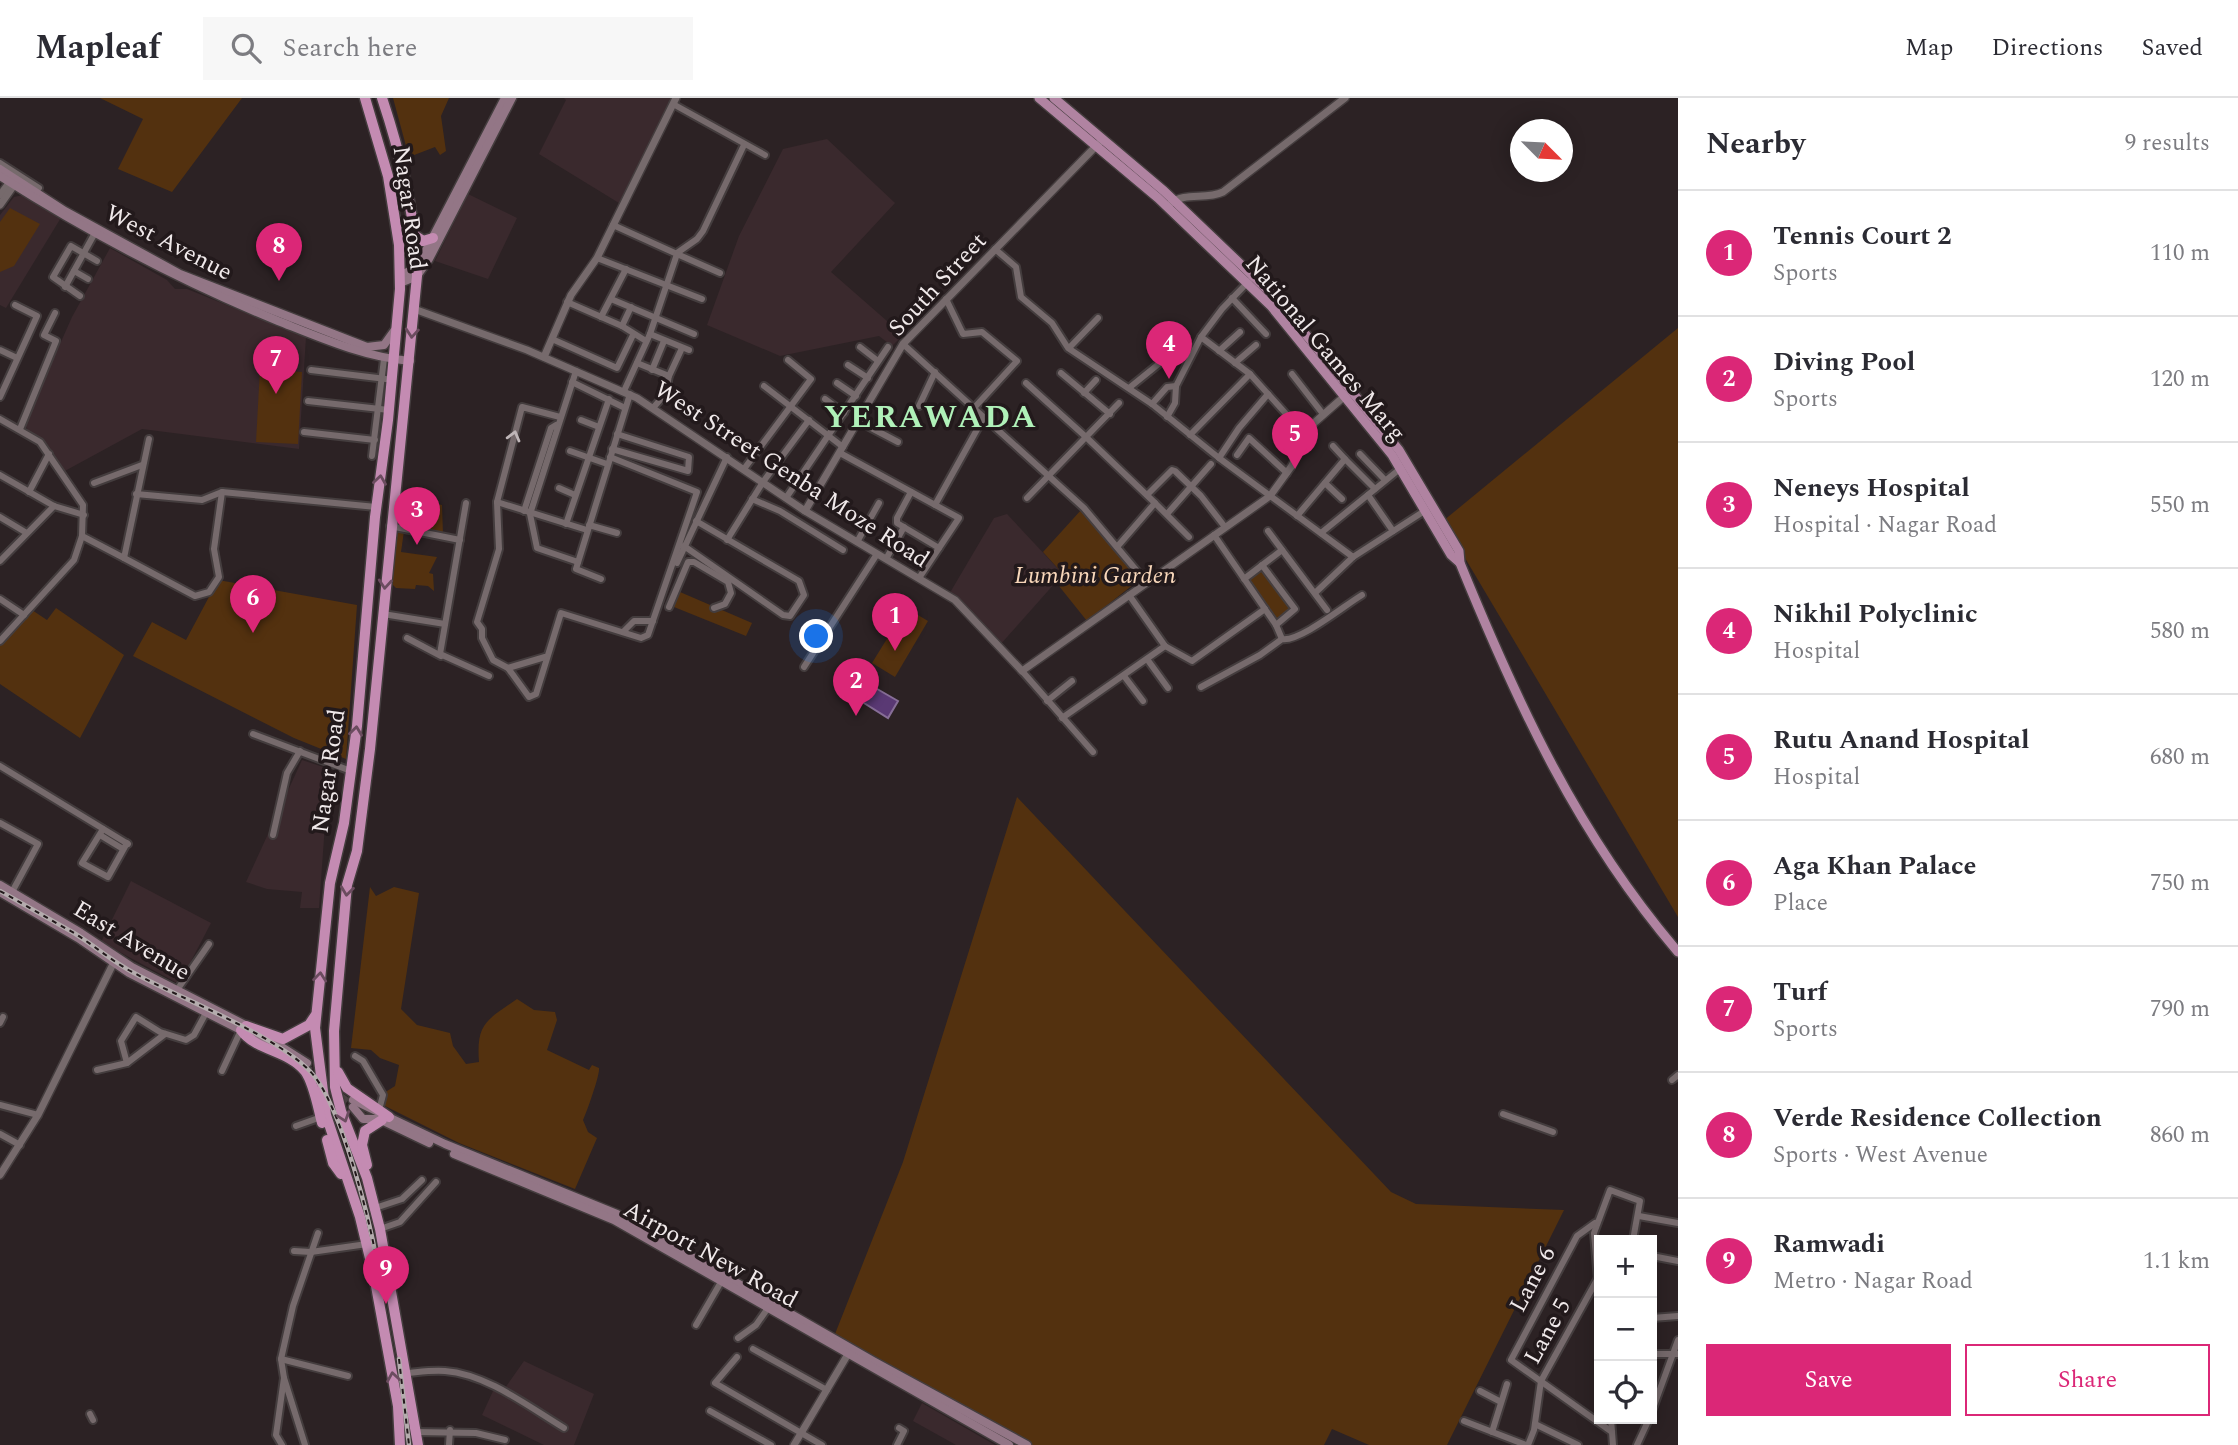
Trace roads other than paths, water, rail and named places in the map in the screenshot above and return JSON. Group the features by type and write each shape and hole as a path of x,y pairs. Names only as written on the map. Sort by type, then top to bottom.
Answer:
{"highway":[{"name":"Nagar Road","path":"323,1116 316,1014 330,883 345,817 351,771 383,409 389,359 397,323 400,279 399,245 385,162 365,98"},
{"name":"Nagar Road","path":"382,98 401,158 417,270 410,361 390,526 363,807 347,885 334,1058 335,1087 341,1111 368,1183 380,1229 418,1445"},
{"path":"414,235 423,241 433,238"},
{"path":"347,804 354,810 363,807"},
{"path":"345,817 354,814 361,820"},
{"path":"244,1027 283,1039 309,1025 316,1014"},
{"path":"244,1027 247,1038 281,1054 306,1073 323,1116 333,1163 337,1171 344,1176 367,1244 398,1406 400,1445"},
{"path":"334,1058 343,1085 379,1110 385,1119 367,1128 362,1140 368,1183"}],"main road":[{"path":"417,270 505,98"},
{"path":"400,279 417,270 429,259 512,98"},
{"name":"National Games Marg","path":"1039,98 1100,142"},
{"name":"National Games Marg","path":"1054,98 1252,278 1405,465 1430,508 1451,555 1460,563 1513,688 1573,804 1612,869 1678,952"},
{"name":"West Avenue","path":"2,169 13,181 177,279 314,335 389,359 410,361"},
{"name":"West Avenue","path":"96,231 180,274 367,347 384,345 397,323"},
{"name":"East Avenue","path":"0,885 115,960 177,990 208,1010"},
{"name":"East Avenue","path":"0,892 115,960 244,1027 306,1065"},
{"path":"353,1103 385,1119"},
{"name":"Airport New Road","path":"385,1119 617,1214 1003,1444"},
{"name":"Airport New Road","path":"385,1119 480,1165 614,1220 768,1308 1027,1445"}],"street":[{"path":"1171,204 1203,199 1223,192 1345,98"},
{"path":"544,357 567,302 597,258 675,101 744,145 765,155"},
{"name":"South Street","path":"805,511 903,344 1100,142"},
{"path":"601,579 578,572 578,562 636,363 650,334 677,253 697,239 703,231 744,145"},
{"path":"2,169 39,188"},
{"path":"0,195 13,181"},
{"path":"0,205 13,181"},
{"path":"613,225 720,273"},
{"path":"65,287 96,231"},
{"path":"80,296 53,279 61,262 71,246 97,261"},
{"path":"995,249 1016,267 1021,297 1052,323 1069,348 1152,404 1219,458 1353,556"},
{"path":"597,258 702,299"},
{"path":"601,317 626,269"},
{"path":"74,271 88,279"},
{"path":"1167,417 1175,403 1176,386 1201,338 1232,298 1252,278"},
{"path":"1232,298 1266,334"},
{"path":"611,299 695,334"},
{"path":"946,299 963,334 982,332 1017,361 974,408"},
{"path":"567,302 622,326 646,341"},
{"path":"0,397 37,316 15,305"},
{"path":"622,326 631,307"},
{"name":"West Street Genba Moze Road","path":"414,309 544,357 627,393 805,511 962,605 1093,752"},
{"path":"20,429 56,341 44,335 55,313"},
{"path":"1069,348 1098,317"},
{"path":"1219,351 1240,332"},
{"path":"650,334 685,349 669,375 666,393 653,408"},
{"path":"552,339 617,368 633,335"},
{"path":"1201,338 1250,374 1306,436"},
{"path":"652,370 664,341"},
{"path":"903,344 1084,508 1147,583"},
{"path":"1235,363 1256,345"},
{"path":"860,347 878,362"},
{"path":"786,498 888,347"},
{"path":"0,350 18,358"},
{"path":"1129,388 1171,354"},
{"path":"744,469 811,379 788,360"},
{"path":"636,363 669,375"},
{"path":"848,365 867,378"},
{"path":"311,370 387,379"},
{"path":"576,371 527,512 537,548 578,562"},
{"path":"919,406 935,372"},
{"path":"1061,373 1110,414"},
{"path":"1190,435 1250,374"},
{"path":"1292,374 1322,414"},
{"path":"1084,393 1096,380"},
{"path":"572,382 625,408"},
{"path":"837,383 856,396"},
{"path":"1026,383 1189,537"},
{"path":"764,386 829,436 841,450 959,518 919,578"},
{"path":"1152,404 1167,387 1176,386"},
{"path":"1022,671 1270,496 1322,414 1348,393"},
{"path":"1219,458 1236,431 1268,394"},
{"path":"566,524 609,399"},
{"path":"825,400 845,413"},
{"path":"308,401 383,409"},
{"path":"1027,498 1119,403"},
{"path":"560,417 522,407 497,502 499,549 477,622 493,660 508,668 527,695 532,697 561,613 644,638 653,621 697,492 608,461 570,451"},
{"path":"935,505 984,417"},
{"path":"0,419 40,442 78,495 84,515 82,536 74,559 0,641"},
{"path":"580,420 599,427"},
{"path":"727,540 763,482 809,420"},
{"path":"858,421 898,442"},
{"path":"1236,431 1246,442"},
{"path":"304,432 380,440 372,456"},
{"path":"612,449 686,472 691,462 690,457 617,434"},
{"path":"627,453 631,438"},
{"path":"1237,454 1249,438 1287,473"},
{"path":"124,558 149,439"},
{"path":"1333,446 1375,489"},
{"path":"29,492 49,454"},
{"path":"1360,454 1385,480"},
{"path":"676,567 727,457"},
{"path":"1297,516 1345,458"},
{"path":"1167,514 1211,464"},
{"path":"94,484 142,465"},
{"path":"1321,533 1405,465"},
{"path":"1147,495 1172,470 1192,487 1225,527"},
{"path":"0,475 54,506 84,515"},
{"path":"1325,483 1342,499"},
{"path":"559,488 575,495"},
{"path":"136,494 202,500 222,492 376,506"},
{"path":"82,536 195,596 209,592 219,577 214,549 222,492"},
{"path":"911,492 896,520 939,548"},
{"path":"1368,495 1393,531"},
{"path":"752,499 780,511 843,550"},
{"path":"497,502 566,524 617,533"},
{"path":"441,656 466,503"},
{"path":"857,542 879,503"},
{"path":"1117,547 1155,503"},
{"path":"0,561 25,532 54,506"},
{"path":"1315,593 1353,556 1430,508"},
{"path":"0,517 25,532"},
{"path":"684,547 783,615 790,616 805,591 799,580 696,521"},
{"path":"390,526 460,540"},
{"path":"886,559 904,527"},
{"path":"1268,531 1327,610"},
{"path":"1214,535 1276,625 1282,639"},
{"path":"1244,579 1282,550"},
{"path":"804,667 877,554"},
{"path":"669,607 688,562 694,562 727,582 731,593 725,604 714,608"},
{"path":"1262,565 1295,609 1276,625"},
{"path":"1129,595 1165,646 1192,662 1265,609"},
{"path":"1201,687 1260,655 1282,639 1301,634 1362,595"},
{"path":"0,599 24,615"},
{"path":"383,614 445,624"},
{"path":"623,632 634,621 653,621"},
{"path":"407,638 489,676"},
{"path":"1062,718 1165,646"},
{"path":"508,668 545,657"},
{"path":"1147,659 1168,688"},
{"path":"1124,676 1143,701"},
{"path":"1047,701 1072,681"},
{"path":"253,734 351,771"},
{"path":"273,835 286,773 300,751"},
{"path":"0,766 126,845 108,877 82,863 102,832"},
{"path":"0,823 38,845 12,892"},
{"path":"177,990 209,944"},
{"path":"0,1175 38,1115 115,960"},
{"path":"127,1063 121,1041 136,1017 180,1040 190,1039 208,1010"},
{"path":"222,1071 244,1027"},
{"path":"97,1070 127,1063 165,1034"},
{"path":"355,1056 363,1061 383,1095 384,1102 379,1110"},
{"path":"0,1105 38,1115"},
{"path":"1503,1114 1553,1132"},
{"path":"296,1126 323,1116"},
{"path":"0,1134 20,1145"},
{"path":"375,1208 397,1202 422,1180"},
{"path":"380,1229 400,1222 436,1182"},
{"path":"1596,1235 1595,1223 1610,1189 1640,1201 1634,1235"},
{"path":"1639,1216 1678,1223"},
{"name":"Lane 6","path":"1541,1381 1511,1360 1577,1236 1595,1223"},
{"path":"305,1445 284,1378 281,1359 293,1306 318,1233"},
{"path":"294,1251 311,1252 367,1244"},
{"path":"1657,1257 1678,1261"},
{"path":"696,1325 722,1282"},
{"name":"Lane 5","path":"1527,1445 1535,1424 1541,1381 1594,1285"},
{"path":"738,1338 756,1325 768,1308"},
{"path":"1657,1318 1678,1316"},
{"path":"1657,1398 1676,1354 1678,1340"},
{"path":"753,1349 827,1390"},
{"path":"794,1445 849,1351"},
{"path":"1657,1354 1676,1354"},
{"path":"737,1357 715,1383 822,1445"},
{"path":"281,1359 348,1376"},
{"path":"407,1373 440,1371 493,1386 564,1428"},
{"path":"282,1445 276,1435 284,1378"},
{"path":"1541,1381 1612,1432"},
{"path":"1492,1432 1507,1384"},
{"path":"1480,1391 1501,1402"},
{"path":"710,1411 771,1445"},
{"path":"1464,1421 1527,1445"},
{"path":"1535,1424 1578,1445"},
{"path":"1611,1424 1613,1445"},
{"path":"1637,1445 1647,1424"},
{"path":"899,1428 904,1431 898,1443 907,1445"},
{"path":"416,1432 450,1430 505,1440"},
{"path":"449,1445 450,1430"},
{"path":"489,1436 489,1445"}],"tunnel":[{"path":"304,1066 353,1107"}],"railway":[{"path":"0,891 74,933 128,970 257,1034 301,1063 315,1077 335,1114 361,1192 377,1262"},
{"path":"399,1359 409,1445"}],"place":[{"name":"Verde Residence Collection","path":"279,281"},
{"name":"Nikhil Polyclinic","path":"1169,379"},
{"name":"Turf","path":"276,394"},
{"name":"Rutu Anand Hospital","path":"1295,469"},
{"name":"Neneys Hospital","path":"417,545"},
{"name":"Aga Khan Palace","path":"253,633"},
{"name":"Tennis Court 2","path":"895,651"},
{"name":"Diving Pool","path":"856,716"},
{"name":"Ramwadi","path":"386,1304"}],"district":[{"name":"YERAWADA","path":"931,416"}],"park label":[{"name":"Lumbini Garden","path":"1095,575"}]}
